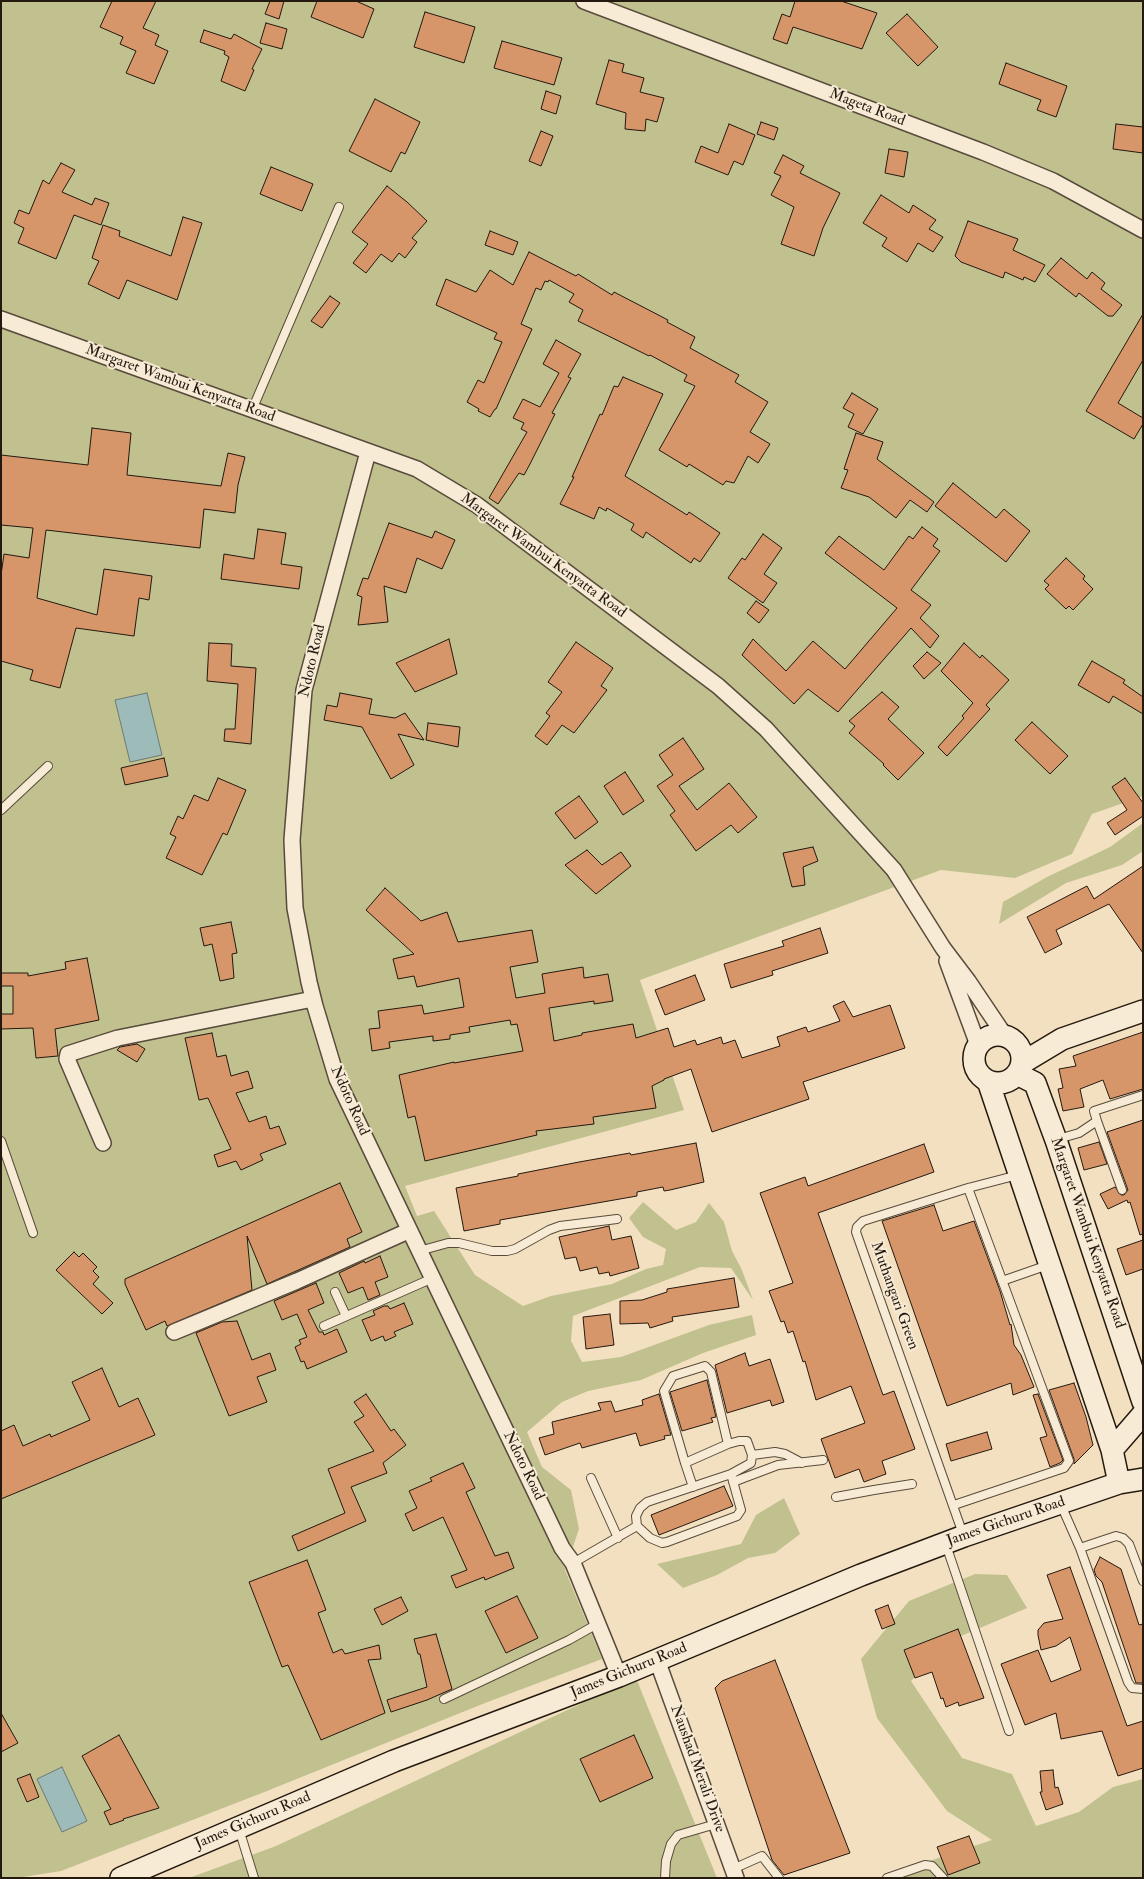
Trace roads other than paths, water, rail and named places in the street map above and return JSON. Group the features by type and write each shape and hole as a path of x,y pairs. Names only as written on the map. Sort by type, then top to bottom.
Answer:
{"street":[{"name":"Mageta Road","path":"584,1 983,152 1053,181 1143,230"},
{"name":"Margaret Wambui Kenyatta Road","path":"1,319 417,469 477,505 733,698 766,729 894,870 942,948 968,981 1035,1083 1139,1377 1143,1402"},
{"name":"Ndoto Road","path":"368,452 304,690 292,840 295,908 313,999 337,1079 562,1548 573,1563 619,1676"},
{"name":"Margaret Wambui Kenyatta Road","path":"942,948 978,1045"},
{"path":"103,1143 67,1059 68,1054 118,1038 313,999"},
{"path":"1015,1054 1143,1011"},
{"path":"1015,1054 990,1036 978,1045 974,1056 976,1068 988,1081 1112,1450 1119,1483"},
{"path":"988,1081 1007,1082 1015,1054"},
{"path":"174,1332 297,1281 408,1230"},
{"path":"1112,1450 1143,1414"},
{"name":"James Gichuru Road","path":"122,1878 394,1761 619,1676 861,1575 1060,1503 1119,1483 1143,1479"},
{"name":"Naushad Merali Drive","path":"657,1660 734,1873"}],"lane":[{"path":"252,410 339,207"},
{"path":"1,810 48,766"},
{"path":"1122,1190 1094,1111 1143,1096"},
{"path":"1056,1140 1079,1133 1097,1121"},
{"path":"1,1141 33,1233"},
{"name":"Muthangari Green","path":"1009,1730 955,1540 954,1505 856,1232 857,1227 863,1221 1019,1174"},
{"path":"954,1505 1064,1468 1069,1461 968,1188"},
{"path":"420,1251 448,1243 459,1243 492,1251 507,1251 515,1249 560,1226 616,1219"},
{"path":"1002,1281 1050,1264"},
{"path":"324,1326 433,1278"},
{"path":"335,1292 346,1316"},
{"path":"693,1487 664,1390 673,1376 705,1366 711,1372 728,1444"},
{"path":"685,1463 728,1444 747,1441 752,1455 751,1463 732,1478"},
{"path":"752,1455 775,1452 785,1454 802,1463"},
{"path":"732,1478 741,1510 737,1516 662,1543 650,1538 637,1526 636,1516 640,1508 647,1502 693,1487 778,1465 823,1460"},
{"path":"591,1478 618,1538"},
{"path":"836,1498 912,1484"},
{"path":"1060,1503 1080,1548 1128,1682 1132,1688 1143,1689"},
{"path":"573,1563 637,1526"},
{"path":"1080,1548 1116,1536 1123,1538 1129,1544 1143,1581"},
{"path":"444,1699 570,1640 598,1623"},
{"path":"665,1878 666,1861 671,1844 678,1835 716,1824"},
{"path":"238,1828 254,1878"},
{"path":"734,1873 762,1856 779,1878"},
{"path":"887,1878 925,1865 932,1866 943,1878"}],"water":[{"path":"147,693 162,755 130,762 115,700"},
{"path":"62,1767 87,1821 62,1832 37,1779"}]}
